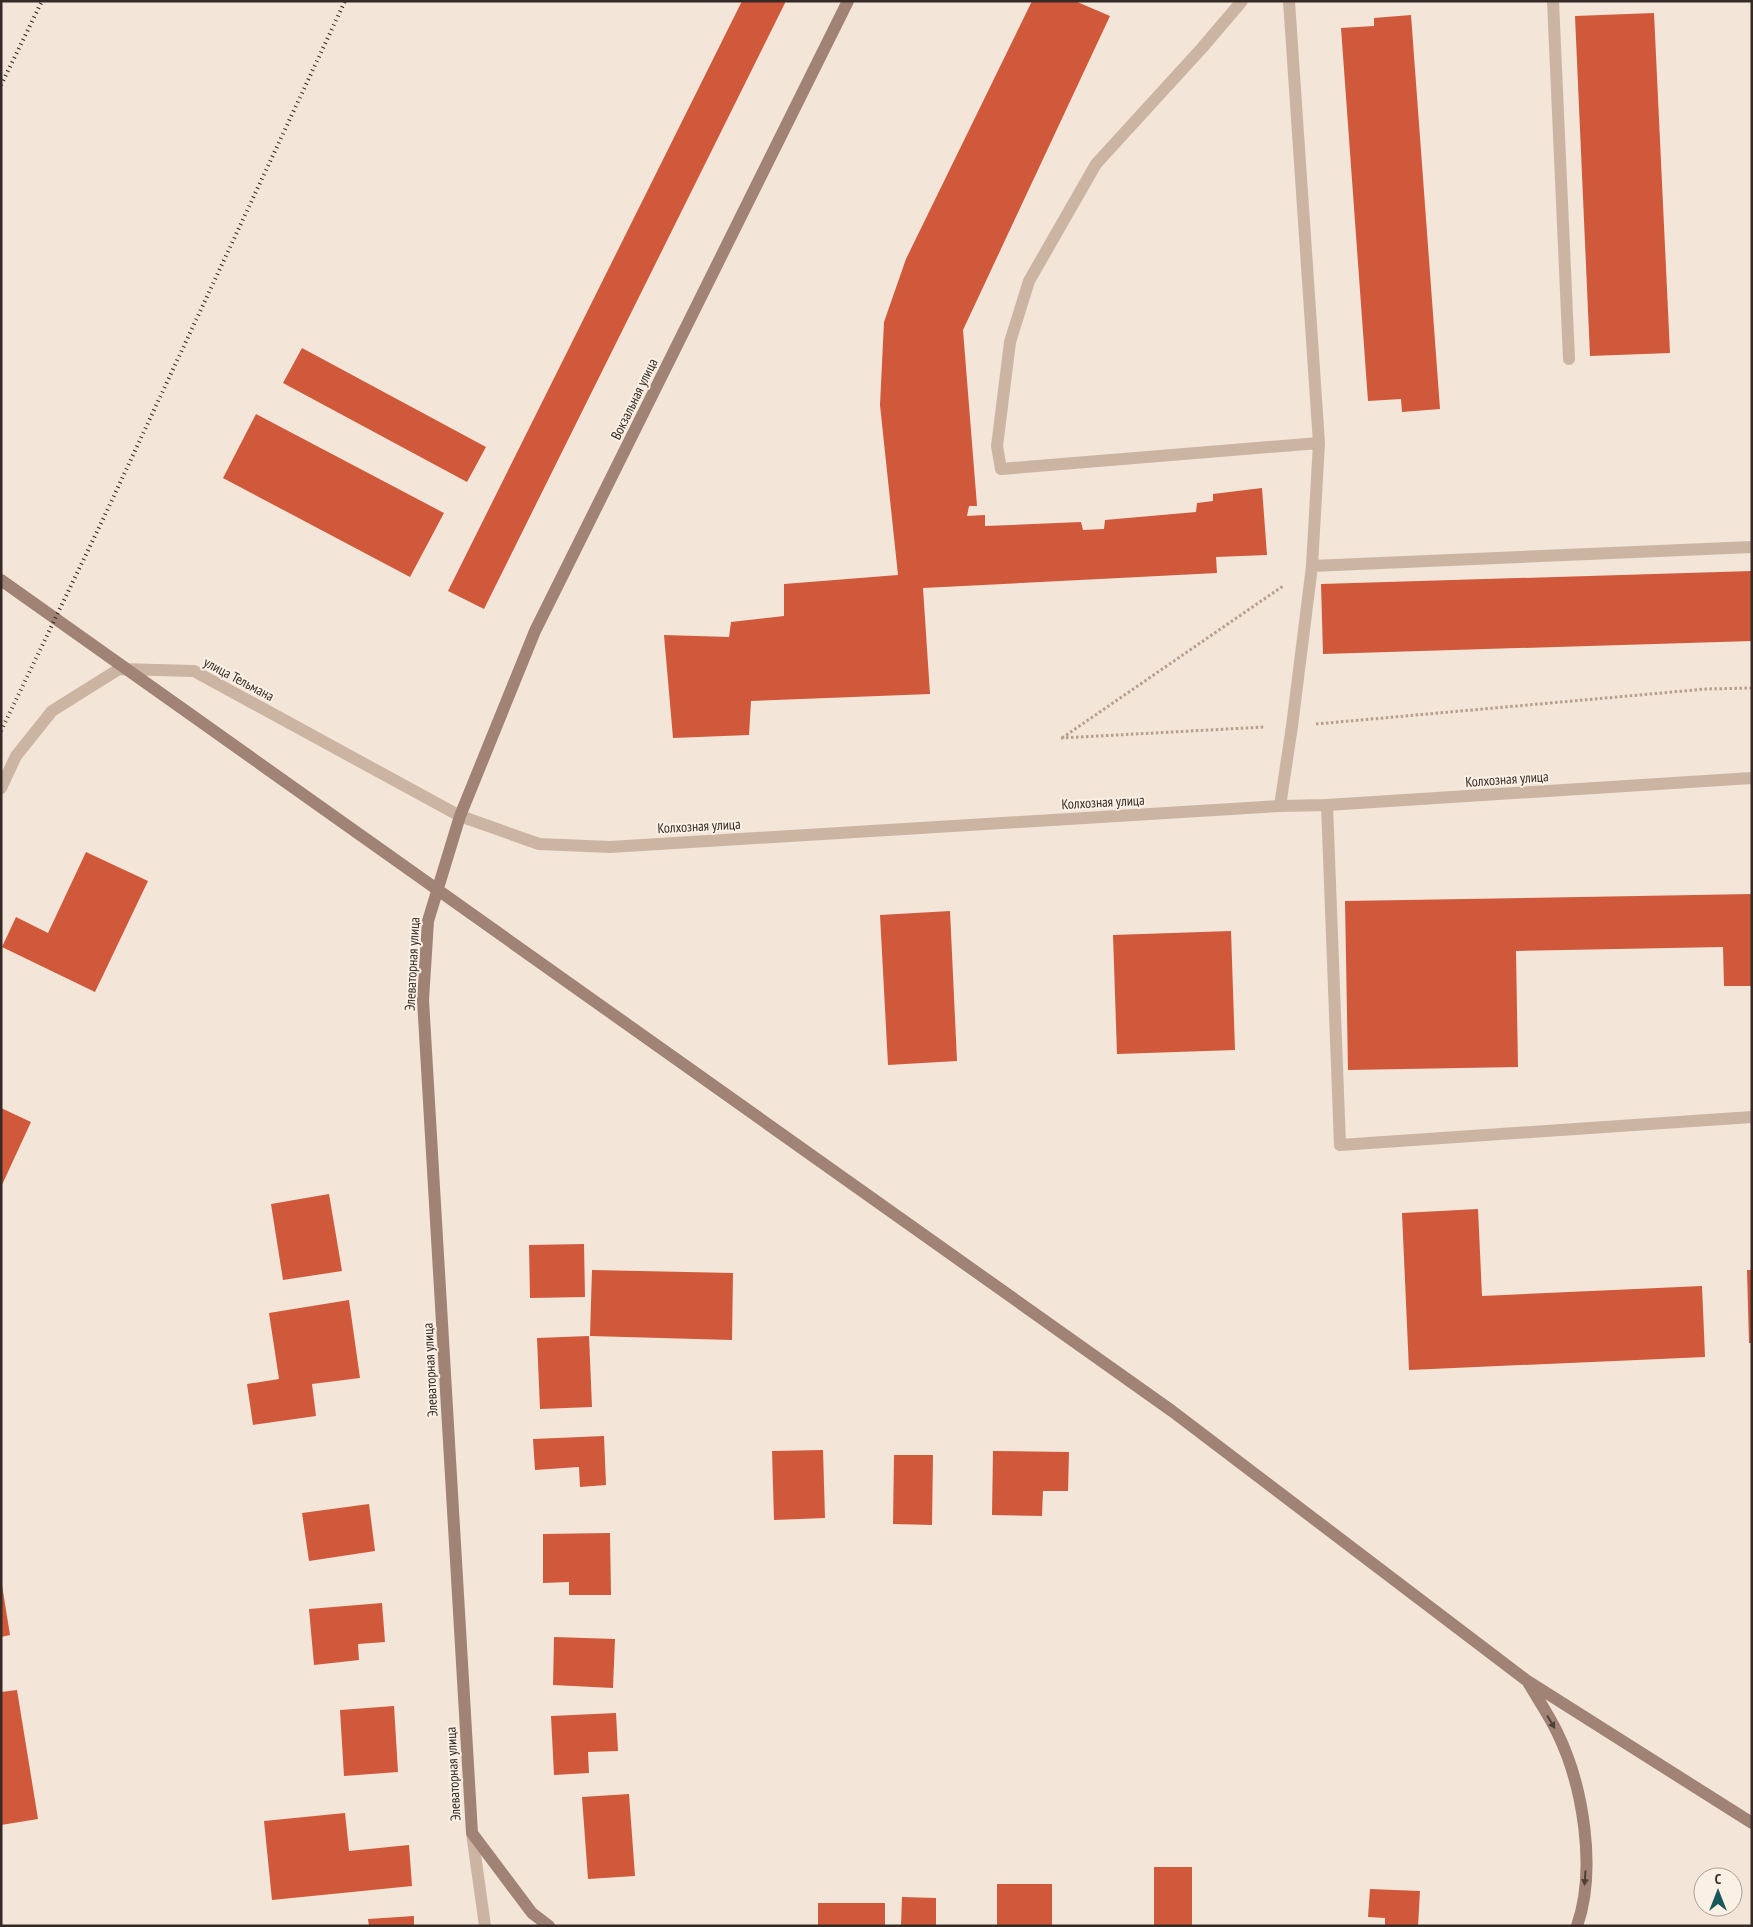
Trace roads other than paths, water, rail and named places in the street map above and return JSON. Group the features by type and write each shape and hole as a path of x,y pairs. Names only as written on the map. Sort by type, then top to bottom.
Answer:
{"street":[{"name":"Вокзальная улица","path":"460,816 535,631 848,1"},
{"path":"1242,1 1202,48 1096,164 1029,281 1010,342 997,446 1000,469 1319,443"},
{"path":"1280,806 1312,566 1319,443 1289,1"},
{"path":"1554,1 1570,359"},
{"path":"1312,566 1752,547"},
{"path":"1,580 1172,1411 1526,1680 1752,1823"},
{"name":"улица Тельмана","path":"1,788 16,756 52,711 119,669 194,671 460,816"},
{"name":"Колхозная улица","path":"460,816 539,844 610,847 1752,778"},
{"path":"1327,805 1340,1145 1752,1117"},
{"name":"Элеваторная улица","path":"460,816 428,921 423,1000 472,1833 485,1926"},
{"path":"1526,1680 1557,1732 1577,1785 1587,1847 1583,1909 1577,1926"},
{"path":"472,1833 532,1913 549,1926"}],"railway":[{"path":"1,85 42,1"},
{"path":"1,731 105,515 345,1"}]}
